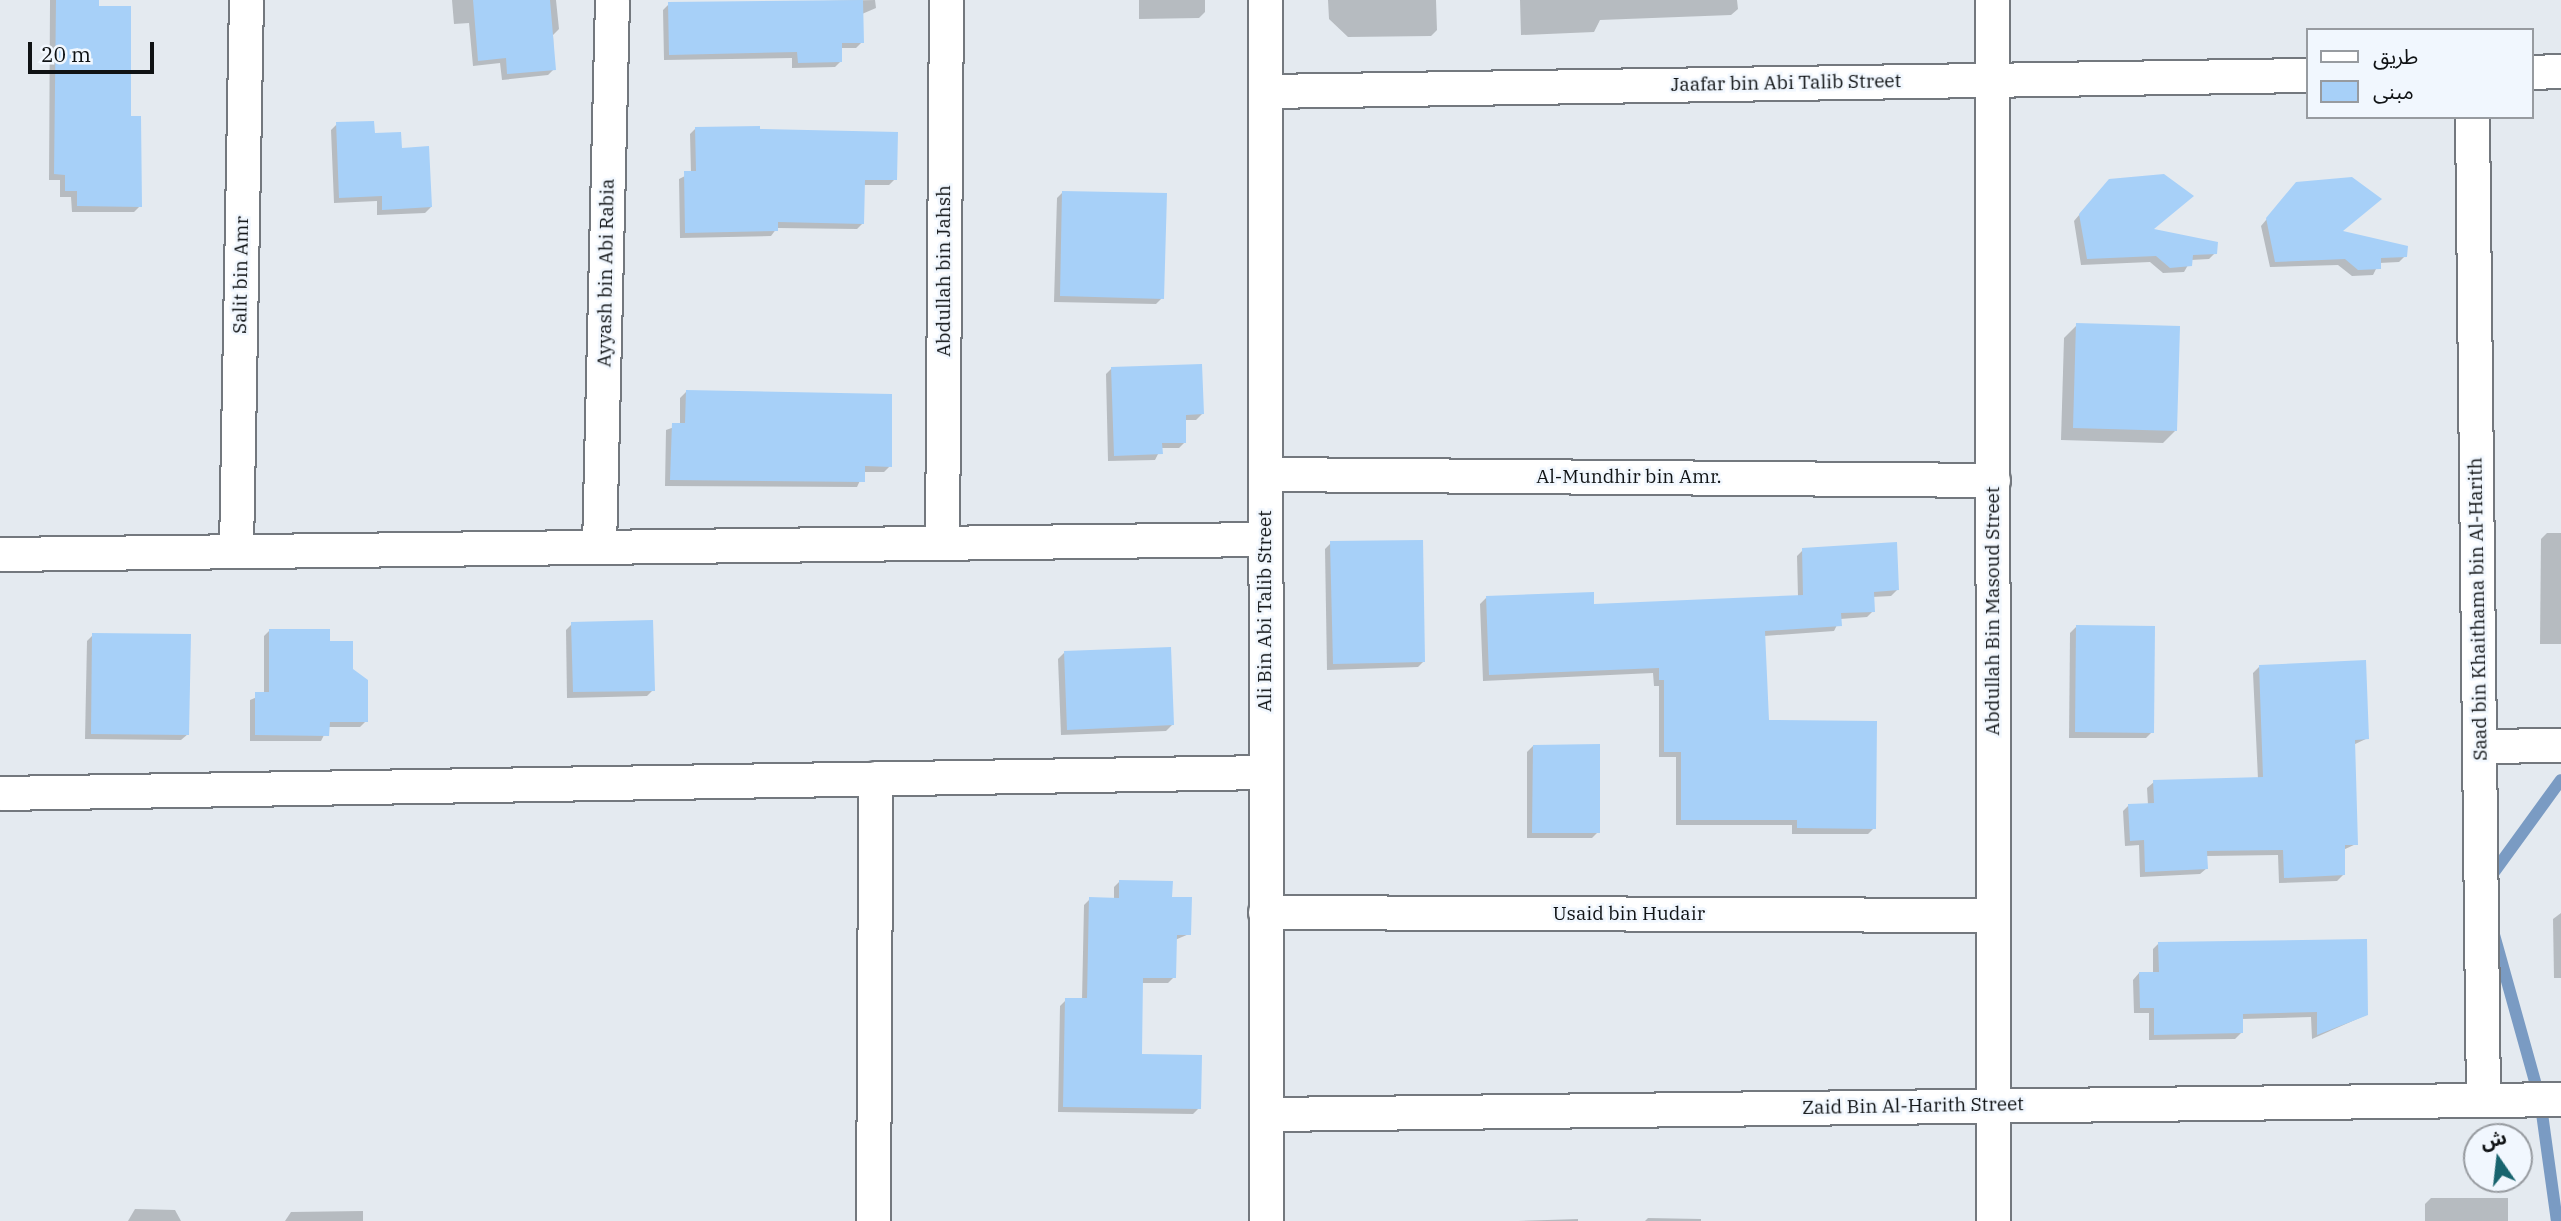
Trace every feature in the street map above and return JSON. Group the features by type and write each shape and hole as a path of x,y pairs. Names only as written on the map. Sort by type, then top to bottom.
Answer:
{"street":[{"name":"Salit bin Amr","path":"236,549 246,0"},
{"name":"Ayyash bin Abi Rabia","path":"599,547 612,0"},
{"name":"Abdullah bin Jahsh","path":"942,542 946,0"},
{"name":"Ali Bin Abi Talib Street","path":"1265,0 1266,1221"},
{"name":"Abdullah Bin Masoud Street","path":"1993,0 1993,1221"},
{"path":"2533,72 2561,72"},
{"name":"Jaafar bin Abi Talib Street","path":"1265,91 2306,75"},
{"name":"Saad bin Khaithama bin Al-Harith","path":"2472,119 2483,1100"},
{"name":"Al-Mundhir bin Amr.","path":"1265,474 1993,480"},
{"path":"0,554 236,549 1265,539"},
{"path":"2479,747 2561,745"},
{"path":"0,793 1266,772"},
{"path":"873,1221 875,778"},
{"name":"Usaid bin Hudair","path":"1265,912 1992,915"},
{"name":"Zaid Bin Al-Harith Street","path":"1266,1114 2561,1098"}],"building":[{"path":"56,0 99,0 99,6 131,6 131,116 141,116 142,207 77,206 77,191 65,191 65,175 54,174"},
{"path":"473,0 550,0 556,70 507,74 506,58 478,61"},
{"path":"863,0 864,43 842,43 842,62 798,63 797,52 669,55 668,2"},
{"path":"374,121 375,133 401,132 402,148 429,146 432,207 382,210 382,196 339,198 336,122"},
{"path":"760,126 760,129 898,132 897,180 865,180 864,224 778,222 778,231 685,233 684,171 696,171 695,127"},
{"path":"2164,174 2194,196 2154,229 2218,242 2217,254 2193,255 2192,266 2170,268 2156,256 2087,259 2079,214 2109,179"},
{"path":"2352,177 2382,199 2343,231 2408,246 2407,257 2381,258 2381,269 2358,270 2345,259 2275,262 2266,218 2296,182"},
{"path":"1062,191 1167,193 1164,299 1060,296"},
{"path":"2076,323 2180,326 2177,431 2073,428"},
{"path":"1202,364 1204,414 1186,415 1186,443 1162,443 1163,454 1114,456 1111,367"},
{"path":"686,390 892,394 892,467 865,466 865,482 670,480 672,423 685,423"},
{"path":"1423,540 1425,662 1333,664 1330,541"},
{"path":"1897,542 1899,590 1874,592 1875,612 1841,613 1842,626 1765,631 1769,720 1877,721 1876,829 1797,828 1797,820 1681,820 1681,752 1664,752 1664,680 1659,680 1659,668 1489,675 1486,596 1594,592 1594,604 1803,595 1802,548"},
{"path":"653,620 655,691 573,692 571,622"},
{"path":"2076,625 2155,626 2154,733 2075,732"},
{"path":"269,629 330,629 330,641 353,641 353,669 368,680 368,722 330,722 329,736 255,735 255,692 269,692"},
{"path":"92,633 191,634 189,735 91,734"},
{"path":"1171,647 1174,725 1067,730 1064,651"},
{"path":"2366,660 2369,739 2355,740 2358,845 2345,845 2345,875 2284,878 2283,850 2207,851 2208,869 2145,872 2144,840 2130,841 2128,804 2154,803 2153,780 2263,777 2259,665"},
{"path":"1600,744 1600,833 1532,833 1533,745"},
{"path":"1119,880 1173,881 1172,897 1192,897 1191,935 1177,935 1176,978 1143,978 1142,1054 1202,1055 1201,1109 1063,1107 1065,998 1087,998 1089,897 1119,898"},
{"path":"2367,939 2368,1015 2317,1035 2317,1012 2243,1014 2243,1033 2154,1035 2154,1008 2140,1008 2139,972 2159,972 2158,942"}],"waterway":[{"path":"2489,879 2561,780"},
{"path":"2493,931 2540,1099 2557,1221"}]}
